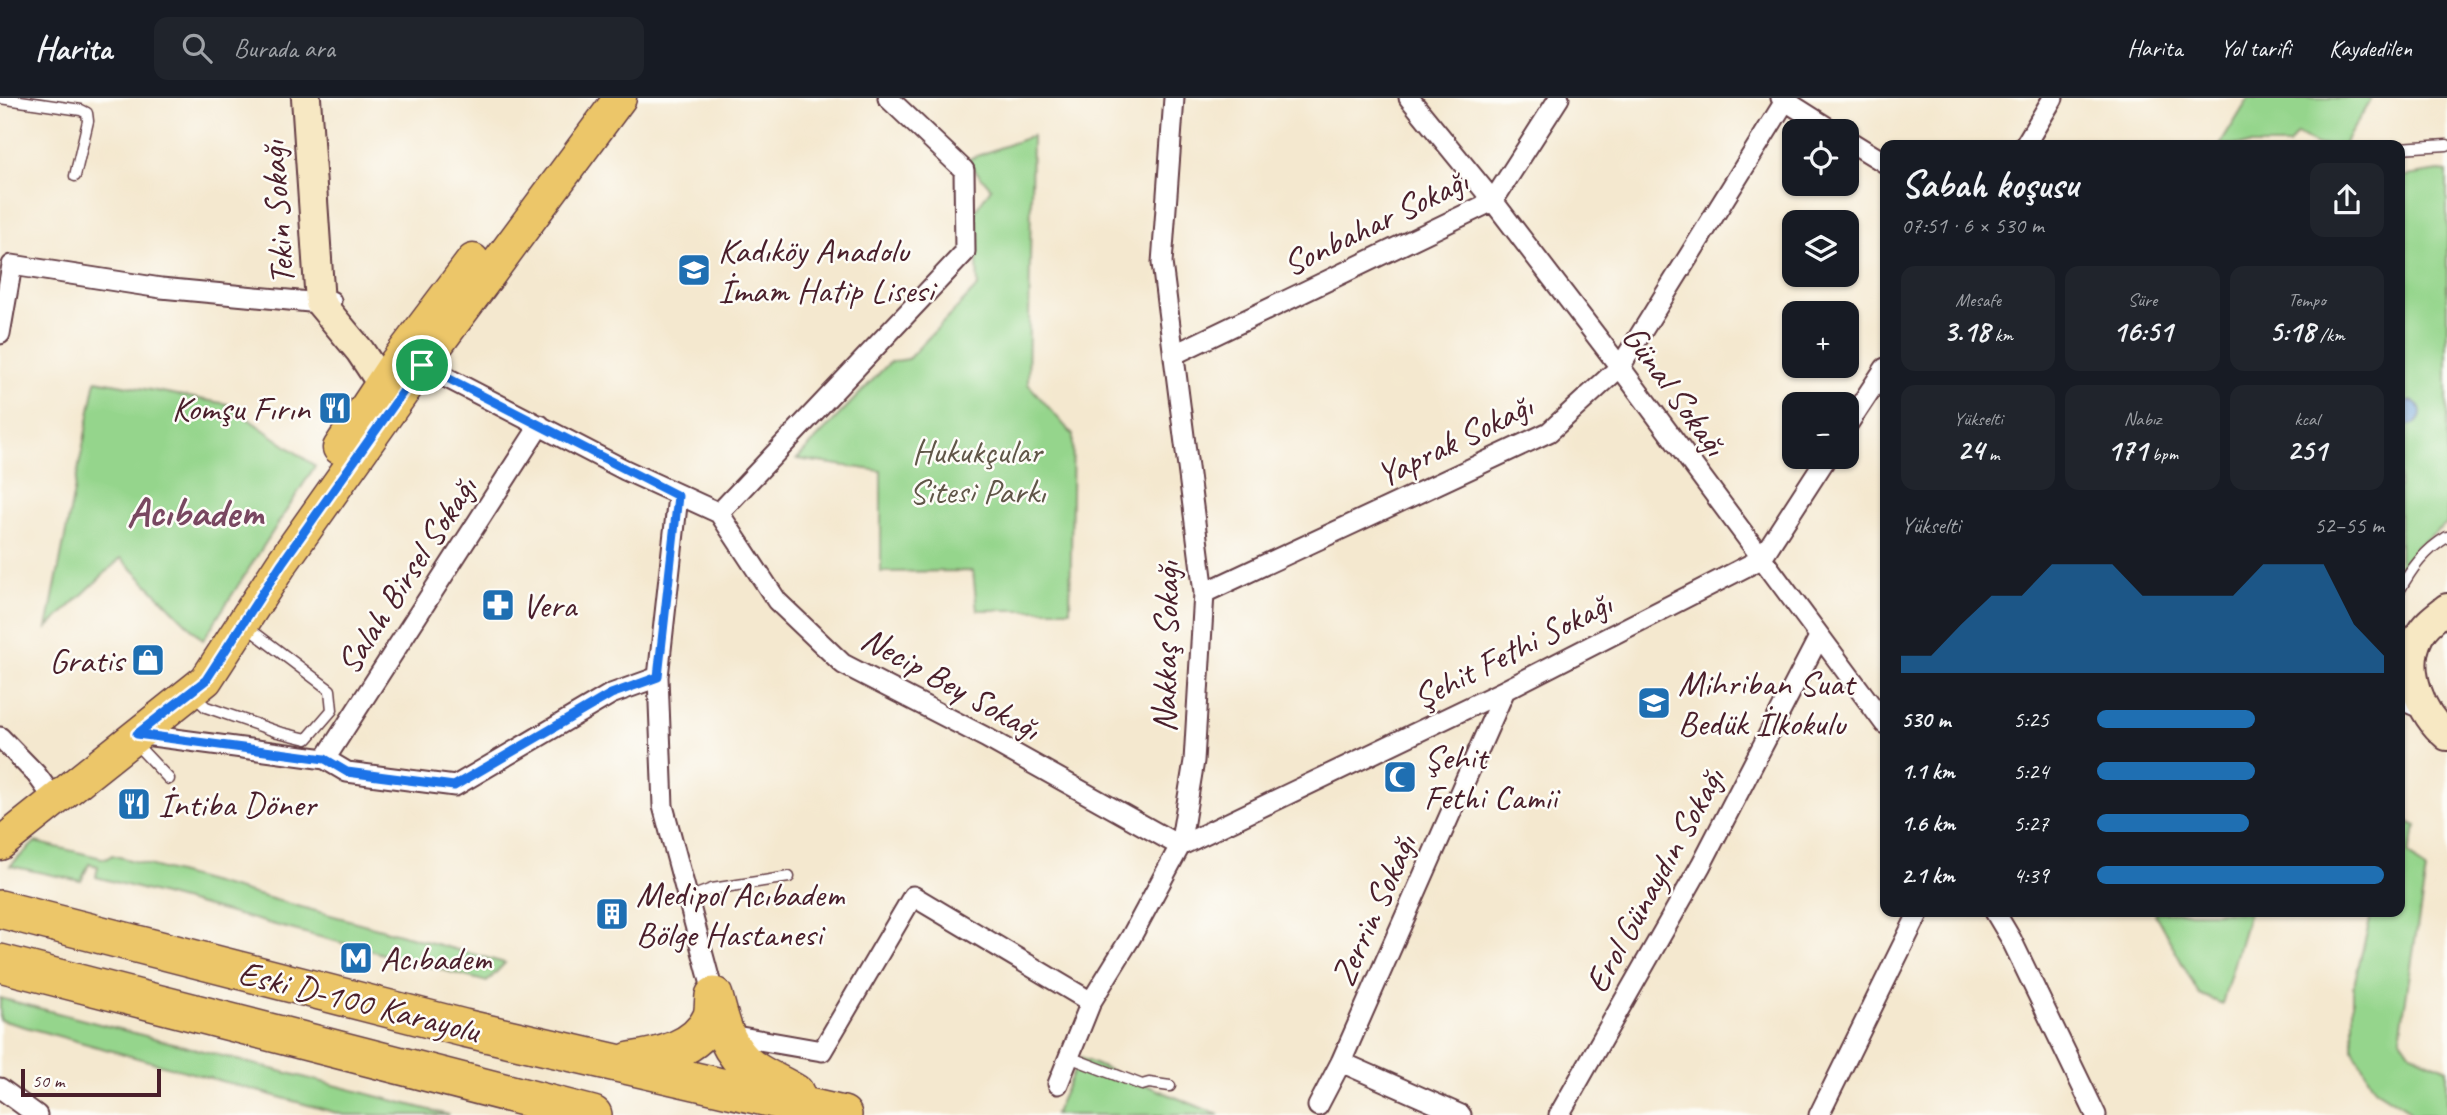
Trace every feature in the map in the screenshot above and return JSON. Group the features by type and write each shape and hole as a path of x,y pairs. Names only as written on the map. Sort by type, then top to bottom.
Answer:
{"highway":[{"name":"Eski D-100 Karayolu","path":"0,909 464,1028 831,1112"},
{"name":"Eski D-100 Karayolu","path":"0,963 593,1115"},
{"path":"714,996 724,1034 733,1050 751,1069 831,1112"},
{"path":"619,1063 676,1051 709,1022 714,996"}],"main road":[{"path":"0,844 49,791 197,662 399,371 598,98"},
{"path":"0,820 134,736 206,680 282,563 399,371 620,98"}],"street":[{"name":"Tekin Sokağı","path":"306,98 326,302 365,346 399,371"},
{"name":"Tekin Sokağı","path":"320,98 326,302"},
{"path":"399,371 540,425 678,496 719,513 965,252 964,170 888,98"},
{"name":"Nakkaş Sokağı","path":"1058,1084 1091,1002 1131,937 1180,846 1194,761 1204,593 1162,263 1174,98"},
{"name":"Günal Sokağı","path":"1409,98 1493,201 1620,367 1880,717"},
{"name":"Sonbahar Sokağı","path":"1175,354 1493,201 1559,98"},
{"path":"2028,140 2053,98"},
{"path":"1784,99 1815,119"},
{"name":"Yaprak Sokağı","path":"1204,593 1549,432 1620,367 1784,99"},
{"path":"1859,147 1880,160"},
{"path":"0,334 12,265 161,288 326,302"},
{"path":"1859,407 1880,376"},
{"name":"Salah Birsel Sokağı","path":"325,759 540,425"},
{"name":"Şehit Fethi Sokağı","path":"1180,846 1505,691 1761,559 1819,469"},
{"path":"678,496 658,677 663,806 714,996"},
{"name":"Necip Bey Sokağı","path":"719,513 776,601 843,664 985,737 1180,846"},
{"path":"2447,608 2418,637 2414,685 2425,710 2437,728 2447,736"},
{"name":"Erol Günaydın Sokağı","path":"1559,1115 1701,865 1819,637"},
{"path":"134,736 325,759 347,772 454,786 611,694 658,677"},
{"name":"Zerrin Sokağı","path":"1316,1110 1341,1062 1505,691"},
{"path":"2405,702 2425,710"},
{"path":"0,737 49,791"},
{"path":"724,1034 822,1051 913,896 1091,1002"},
{"path":"1818,1115 1917,917"},
{"path":"1998,917 2096,1115"},
{"path":"1341,1062 1461,1115"},
{"path":"2,1094 37,1115"}],"lane":[{"path":"0,98 87,113 89,121 75,176"},
{"path":"2405,148 2447,145"},
{"path":"2405,581 2413,566 2432,546 2447,537"},
{"path":"190,693 206,707 307,739 332,710 330,690 243,624"},
{"path":"134,736 169,779"},
{"path":"688,898 712,889 789,877"},
{"path":"1069,1057 1142,1085 1149,1083 1170,1086"}],"green space":[{"path":"2249,98 2372,98 2346,140 2307,140 2297,134 2293,140 2223,140"},
{"name":"Hukukçular Sitesi Parkı","path":"1032,136 1028,384 1073,435 1070,610 977,610 973,571 881,572 881,471 797,459 890,362 908,359 978,286 975,211 991,188 966,160"},
{"path":"2447,172 2447,523 2415,548 2405,565 2405,176"},
{"path":"96,380 227,404 315,466 203,640 121,558 47,628"},
{"path":"2405,821 2417,826 2408,853 2426,871 2400,1037 2411,1053 2447,1069 2447,1115 2411,1115 2408,1110 2375,1089 2353,1049 2353,988 2371,917 2405,917"},
{"path":"35,842 106,859 112,855 505,963 487,982 96,877 98,866 89,864 81,881 10,866"},
{"path":"2157,917 2248,917 2222,1004 2199,994"},
{"path":"0,998 449,1115 344,1115 0,1020"},
{"path":"1080,1058 1219,1115 1054,1115"}],"water":[{"path":"2405,402 2414,402 2420,408 2418,422 2405,424"}],"place":[{"name":"Kadıköy Anadolu İmam Hatip Lisesi","path":"694,270"},
{"name":"Komşu Fırın","path":"335,408"},
{"name":"Vera","path":"498,605"},
{"name":"Gratis","path":"148,660"},
{"name":"Mihriban Suat Bedük İlkokulu","path":"1654,703"},
{"name":"Şehit Fethi Camii","path":"1400,777"},
{"name":"İntiba Döner","path":"134,804"},
{"name":"Medipol Acıbadem Bölge Hastanesi","path":"612,914"},
{"name":"Acıbadem","path":"356,958"}],"district":[{"name":"Acıbadem","path":"195,511"}],"route":[{"path":"422,365 678,496 658,677 611,694 454,786 347,772 325,759 137,734 206,680 282,563 422,365"}]}
